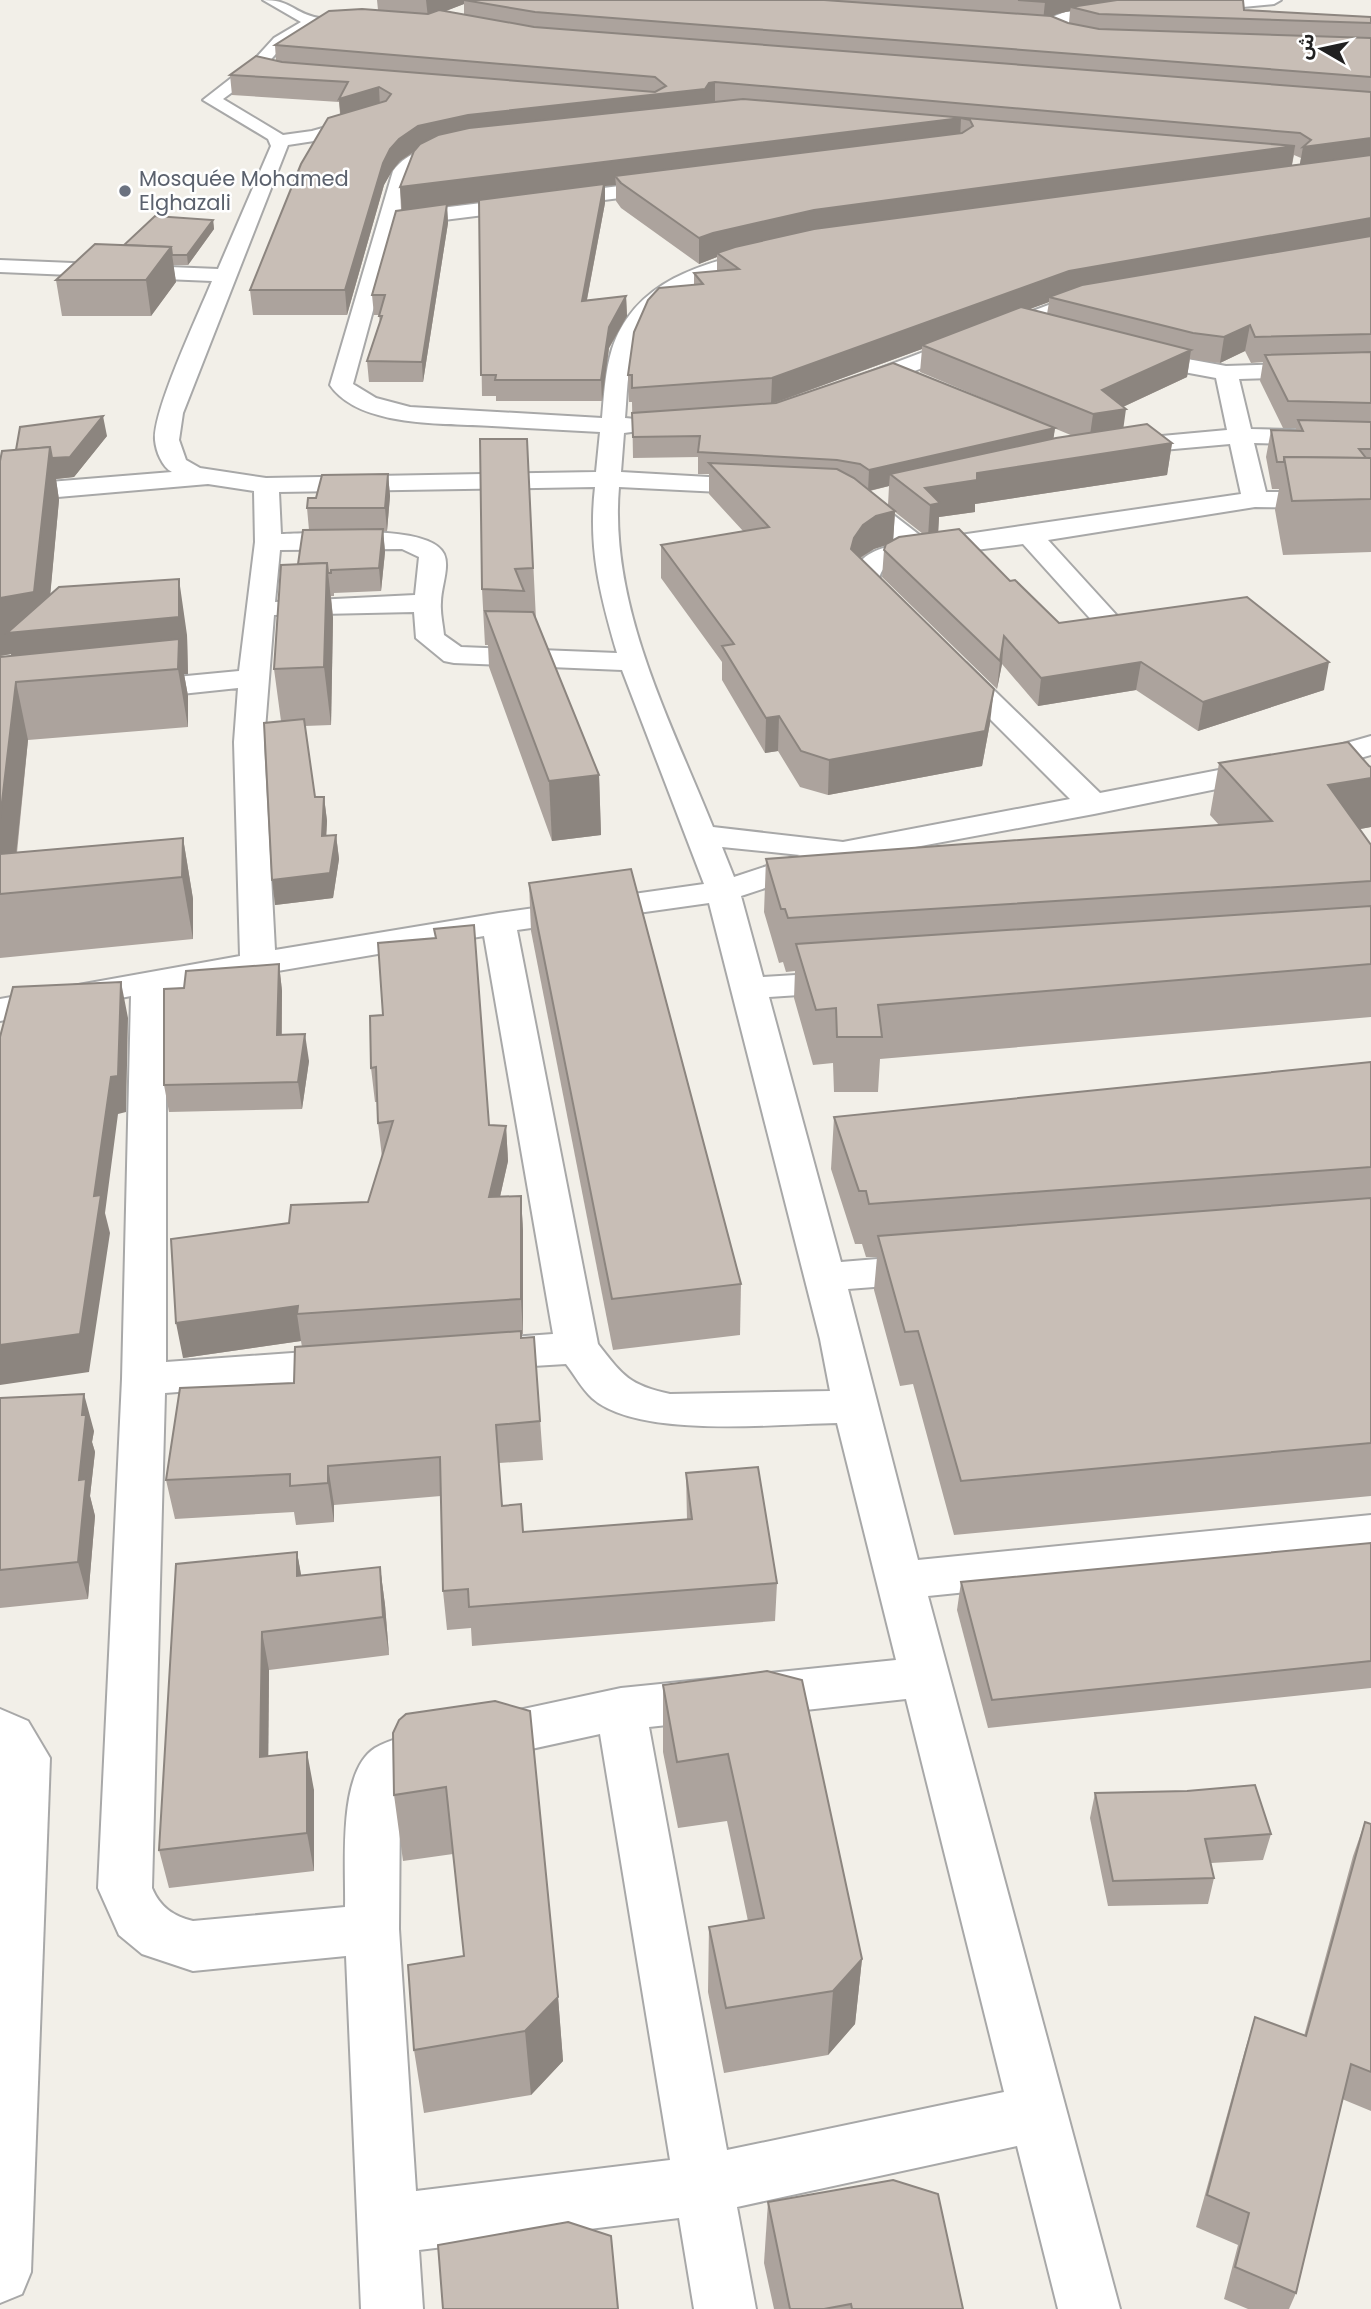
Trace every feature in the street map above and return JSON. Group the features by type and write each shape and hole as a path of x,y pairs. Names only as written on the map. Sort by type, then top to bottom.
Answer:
{"street":[{"path":"270,0 315,24"},
{"path":"1168,8 1274,0"},
{"path":"1050,5 1088,15"},
{"path":"1107,41 1073,37 1046,29 1057,19 1142,10"},
{"path":"369,23 343,21 315,24 301,27 281,37 259,64 214,96 212,103 279,141 314,136 381,116"},
{"path":"259,64 261,69 270,73 312,78"},
{"path":"279,141 280,146 171,412 167,440 174,464 207,477 266,485 610,479 783,488"},
{"path":"484,142 436,150 411,160 402,171 341,385 348,393 393,412 613,426 662,423"},
{"path":"386,222 690,183"},
{"path":"800,247 720,265 672,286 644,310 623,348 613,426 610,479 604,518 611,587 634,662 723,891 1089,2309"},
{"path":"0,266 225,275"},
{"path":"840,391 1074,302 1118,293"},
{"path":"1014,324 1050,334"},
{"path":"1121,353 1226,373 1371,368"},
{"path":"893,373 928,386"},
{"path":"1226,373 1255,499"},
{"path":"1100,450 1241,436 1371,439"},
{"path":"0,494 207,477"},
{"path":"258,964 249,742 268,542 266,485"},
{"path":"823,491 844,492 876,499 921,549"},
{"path":"905,619 865,580 870,562 881,556 1255,499 1371,500"},
{"path":"1029,535 1106,619"},
{"path":"268,542 402,541 418,545 430,554 433,562 427,603 430,638 454,655 634,662"},
{"path":"261,610 427,603"},
{"path":"935,649 1094,805"},
{"path":"106,693 253,678"},
{"path":"0,1010 499,923 723,891 849,850 1094,805 1336,768 1371,744"},
{"path":"702,835 849,850"},
{"path":"499,923 577,1348 607,1387 633,1402 670,1410 855,1407"},
{"path":"748,988 873,980"},
{"path":"149,982 144,1379 125,1888 138,1918 161,1937 193,1946 372,1929"},
{"path":"824,1277 961,1266"},
{"path":"441,1357 577,1348"},
{"path":"144,1379 387,1362"},
{"path":"902,1580 1371,1533"},
{"path":"392,2309 372,1929 374,1799 380,1776 393,1763 421,1752 621,1709 927,1677"},
{"path":"621,1709 725,2309"},
{"path":"0,1730 10,1736 25,1758 0,2272"},
{"path":"388,2224 703,2185 1038,2113"}],"building":[{"path":"464,0 824,0 1051,16 1068,23 1099,29 1371,38 1371,77 535,12"},
{"path":"1117,0 1243,0 1244,10 1371,17 1371,23 1099,14 1071,7"},
{"path":"362,9 428,14 439,10 534,27 1371,92 1371,138 1303,147 1311,140 1300,133 715,82 709,83 705,89 468,115 418,126 390,149 383,163 345,290 250,290 301,164 328,118 386,101 391,94 379,87 339,99 348,82 230,75 256,56 282,62 655,92 666,86 655,77 275,45 329,11"},
{"path":"743,99 1295,146 814,210 699,238 615,176 962,133 973,126 970,120 961,118 400,187 414,151 420,144 438,135 469,128"},
{"path":"1371,155 1371,218 1069,271 772,378 632,388 632,375 628,375 634,332 648,300 659,288 703,284 694,273 739,269 717,253 735,247 814,229"},
{"path":"604,184 582,301 626,296 609,327 601,380 495,380 496,375 481,375 479,200"},
{"path":"447,204 422,362 367,361 382,316 379,316 385,295 372,295 396,211"},
{"path":"155,216 213,220 187,255 172,255 171,247 124,245"},
{"path":"1371,236 1371,334 1255,337 1250,325 1224,337 1193,333 1049,297 1082,285"},
{"path":"95,244 171,247 146,280 56,280"},
{"path":"1021,307 1191,350 1102,390 1126,409 1093,414 922,345"},
{"path":"1371,352 1371,403 1288,401 1265,355"},
{"path":"893,363 1055,428 869,470 860,464 837,460 698,452 700,436 633,437 632,413 776,403"},
{"path":"103,416 70,457 52,458 50,447 16,450 20,427"},
{"path":"1298,420 1371,422 1371,449 1359,449 1366,458 1284,457 1284,462 1277,462 1271,430 1303,431"},
{"path":"1147,424 1172,443 977,473 977,480 925,488 940,503 930,505 890,474 1056,438"},
{"path":"480,439 527,439 533,568 515,569 524,591 482,589"},
{"path":"50,447 34,592 0,598 2,451"},
{"path":"1284,457 1371,458 1371,499 1292,501"},
{"path":"709,463 837,469 854,478 895,511 876,516 863,525 854,538 851,549 994,689 985,731 829,760 801,751 779,716 766,718 722,646 734,644 661,545 769,527"},
{"path":"388,474 385,508 307,508 308,498 316,498 322,475"},
{"path":"383,529 379,568 331,570 331,573 328,573 327,563 298,564 303,530"},
{"path":"959,529 1010,581 1015,580 1059,623 1247,597 1329,662 1203,702 1141,662 1041,678 1004,636 1000,661 884,550 886,544 899,537"},
{"path":"327,563 324,667 274,669 281,565"},
{"path":"179,579 179,617 7,633 59,587"},
{"path":"485,611 533,612 599,775 549,781"},
{"path":"179,639 178,669 16,682 0,819 0,657"},
{"path":"304,719 315,797 324,797 322,836 336,835 330,873 272,880 264,723"},
{"path":"1348,742 1371,767 1371,778 1328,785 1371,845 1371,881 788,918 785,909 781,909 766,859 1272,821 1219,763"},
{"path":"183,838 182,877 0,894 0,854"},
{"path":"631,869 741,1284 612,1299 529,883"},
{"path":"1371,906 1371,964 878,1005 882,1037 837,1037 836,1008 816,1010 796,944"},
{"path":"474,925 489,1125 506,1126 489,1197 521,1196 521,1299 297,1314 298,1306 176,1323 171,1239 289,1223 291,1205 368,1202 393,1121 378,1123 376,1067 371,1068 370,1016 383,1015 378,943 436,938 434,929"},
{"path":"279,964 277,1035 305,1034 298,1082 164,1085 164,989 184,988 186,971"},
{"path":"121,982 118,1076 111,1077 94,1196 101,1195 80,1334 0,1345 0,1037 13,987"},
{"path":"1371,1062 1371,1167 869,1204 866,1191 859,1191 834,1117"},
{"path":"1371,1198 1371,1443 961,1481 918,1331 905,1332 878,1236"},
{"path":"521,1331 521,1338 534,1337 540,1421 496,1425 502,1506 521,1504 523,1532 692,1519 686,1473 758,1467 777,1583 469,1607 468,1589 443,1591 440,1457 328,1466 328,1483 290,1486 290,1474 166,1480 180,1388 294,1383 295,1347"},
{"path":"84,1394 82,1415 86,1415 79,1480 86,1479 78,1562 0,1570 0,1398"},
{"path":"1371,1543 1371,1661 992,1700 961,1582"},
{"path":"297,1552 297,1576 380,1567 383,1617 262,1632 260,1757 307,1752 307,1833 159,1850 176,1564"},
{"path":"767,1671 802,1680 862,1959 833,1991 726,2008 709,1927 764,1918 728,1754 677,1762 663,1685"},
{"path":"495,1701 530,1711 558,1997 525,2031 414,2050 408,1965 464,1956 446,1787 394,1795 393,1733 399,1720 406,1714"},
{"path":"1255,1785 1271,1834 1205,1839 1214,1878 1113,1881 1095,1793 1187,1791"},
{"path":"1365,1822 1371,1824 1371,2072 1351,2064 1296,2293 1235,2267 1249,2213 1207,2195 1255,2017 1306,2036"},
{"path":"893,2180 938,2194 963,2309 852,2309 851,2304 824,2309 790,2309 768,2202"},
{"path":"568,2222 611,2236 618,2309 443,2309 438,2245"}],"place":[{"name":"Mosquée Mohamed Elghazali","path":"125,191"}]}
